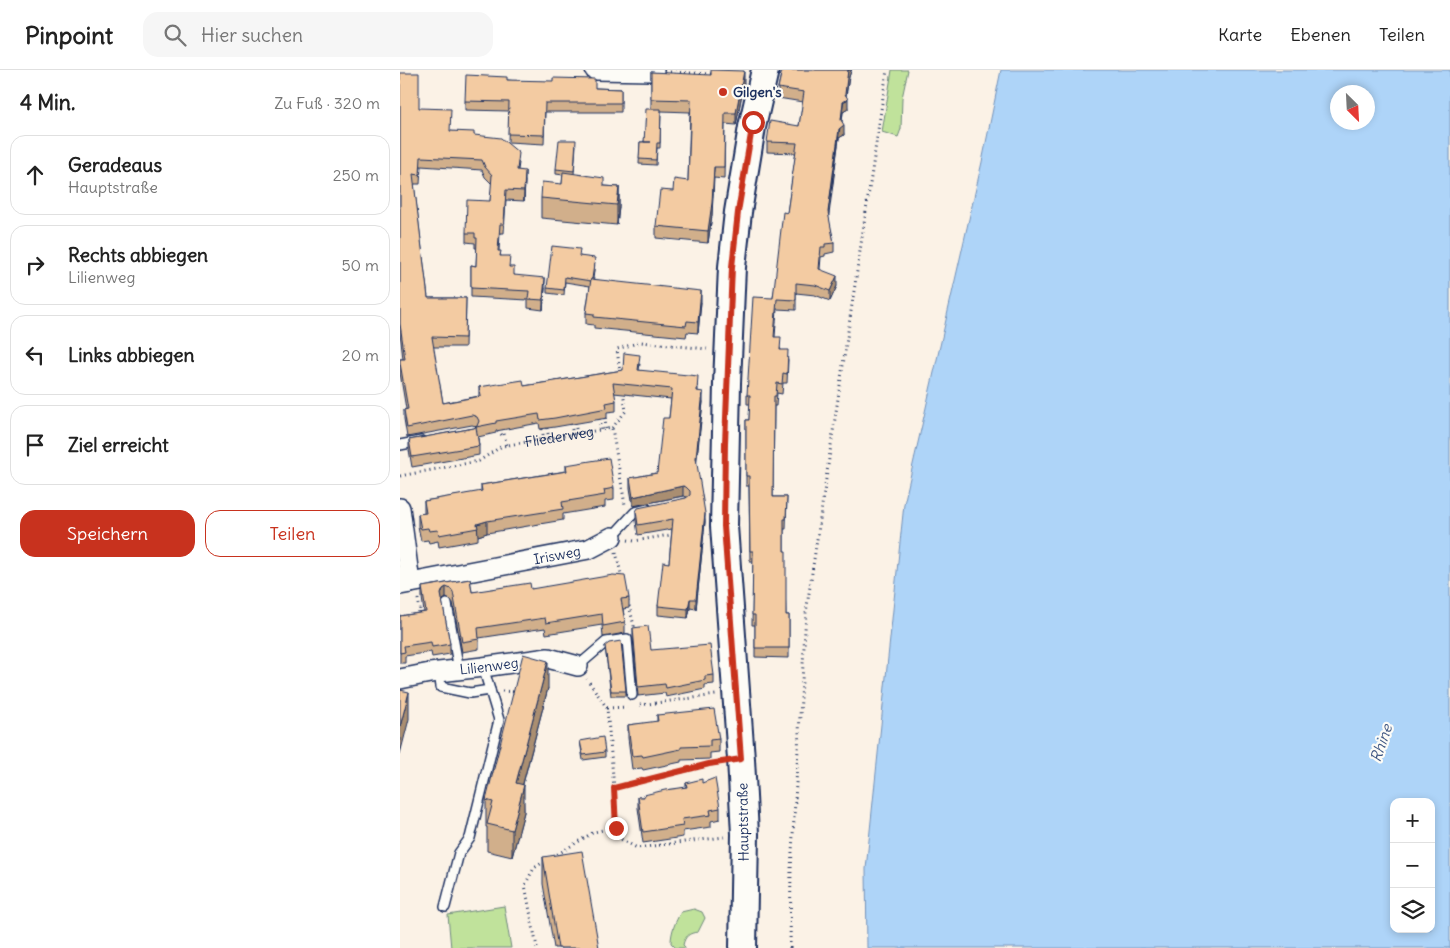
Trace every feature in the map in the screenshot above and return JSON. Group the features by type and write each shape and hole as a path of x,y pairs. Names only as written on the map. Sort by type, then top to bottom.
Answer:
{"main road":[{"name":"Hauptstraße","path":"743,948 745,834 724,526 727,352 732,267 738,212 752,127 765,70"}],"street":[{"path":"595,70 653,71"},
{"path":"400,508 408,584"},
{"name":"Irisweg","path":"408,584 588,549 612,537"},
{"name":"Lilienweg","path":"400,679 548,658 578,666"}],"lane":[{"path":"400,444 427,440"},
{"path":"612,537 635,512 654,508"},
{"path":"446,604 458,670"},
{"path":"578,666 606,642 626,639 632,695"},
{"path":"445,907 459,853 470,838 498,728 499,720 483,667"},
{"path":"439,672 441,687 470,693 491,692"}],"path":[{"path":"790,948 791,869 806,612 887,70"},
{"path":"653,71 712,72 722,75"},
{"path":"621,375 617,349 641,342 727,352"},
{"path":"612,428 626,411 622,384"},
{"path":"605,418 606,429"},
{"path":"599,419 601,430"},
{"path":"576,423 578,434"},
{"path":"571,424 573,435"},
{"path":"547,428 549,439"},
{"name":"Fliederweg","path":"400,476 479,461 502,446 612,428 626,505 612,537"},
{"path":"542,429 544,440"},
{"path":"498,430 506,441"},
{"path":"503,430 507,446"},
{"path":"623,582 612,537 634,541 683,533"},
{"path":"408,584 421,618"},
{"path":"626,639 634,626 628,599"},
{"path":"578,666 607,708 617,836 637,848 745,834"},
{"path":"491,692 517,691 515,698"},
{"path":"607,708 736,692"},
{"path":"614,788 709,764 741,759"},
{"path":"537,948 525,885 534,868 594,832 616,828"}],"green space":[{"path":"892,70 908,70 902,98 901,129 898,137 882,132"},
{"path":"504,906 511,948 451,948 448,915"},
{"path":"694,909 702,912 705,918 698,932 686,937 683,945 686,948 676,948 671,943 677,920 681,912"}],"water":[{"name":"Rhine","path":"1001,70 1450,70 1450,948 867,948 866,869 904,504 982,162"}],"building":[{"path":"711,70 744,71 736,113 725,113 724,167 714,167 708,231 656,226 660,190 673,191 674,179 688,181 691,100 651,99 651,72 711,75"},
{"path":"782,70 848,70 845,94 848,99 843,102 841,120 844,125 839,129 828,212 834,243 825,244 825,247 821,247 819,269 837,276 830,291 815,285 796,283 796,300 777,299 774,337 781,337 780,350 788,350 787,374 783,373 782,384 777,383 776,396 774,396 773,497 787,497 786,519 784,519 784,551 786,551 786,615 789,615 789,648 755,648 755,615 752,615 753,551 750,551 749,476 746,476 746,420 749,420 750,395 747,395 753,297 773,298 783,212 787,213 797,143 767,142 770,121 799,126 804,92 778,88"},
{"path":"400,73 419,73 419,108 451,109 450,131 474,132 474,135 501,138 519,153 517,170 525,171 524,191 506,190 504,224 500,224 498,251 501,251 500,256 510,256 509,267 514,267 514,275 545,278 543,300 528,299 529,291 471,288 471,265 476,266 477,238 475,238 475,233 466,233 467,200 490,201 492,175 482,160 421,157 420,175 413,174 428,298 466,298 465,338 432,337 443,403 481,396 479,387 523,380 524,386 623,370 624,353 640,355 638,370 698,376 697,391 703,392 696,458 705,513 696,599 690,599 688,609 658,606 663,562 669,563 673,519 638,525 636,511 638,508 686,498 690,495 690,491 683,486 633,497 630,478 657,473 663,418 669,418 672,389 613,383 616,401 606,403 607,408 540,420 539,414 496,421 496,423 476,427 479,446 412,457 409,440 474,428 479,421 477,417 472,415 407,428 404,410 408,409 400,363 400,359 405,359 400,324"},
{"path":"466,75 507,77 507,80 553,81 553,78 595,79 595,88 621,89 621,103 545,103 544,135 508,134 509,102 465,101"},
{"path":"646,109 661,109 660,143 657,143 656,160 639,159 640,142 644,142"},
{"path":"559,140 576,140 574,171 556,169"},
{"path":"563,172 604,178 604,186 619,187 617,205 541,198 542,182 562,184"},
{"path":"552,246 580,249 579,256 595,258 591,281 565,277 564,290 547,288"},
{"path":"591,279 701,291 698,322 687,321 686,326 594,317 594,314 586,313"},
{"path":"609,458 614,488 604,490 605,495 562,502 563,509 487,521 477,524 478,528 439,535 438,530 429,531 428,528 421,529 418,514 426,513 424,501 482,491 481,485 567,471 566,465"},
{"path":"613,575 625,576 629,598 621,599 625,622 603,626 602,614 546,623 545,618 478,628 479,639 462,642 453,592 446,587 441,594 450,644 432,647 431,642 404,646 405,652 400,653 400,616 426,612 422,587 470,579 472,592 530,583 531,589"},
{"path":"648,626 651,650 710,645 714,675 705,676 705,680 666,688 665,684 638,687 633,628"},
{"path":"621,641 626,691 611,691 605,646 609,643"},
{"path":"523,654 548,661 516,783 524,785 512,830 487,824 493,802 486,800"},
{"path":"400,690 409,692 400,727"},
{"path":"714,709 719,739 710,740 710,746 681,747 681,749 643,757 642,755 632,756 628,725 658,721 657,715"},
{"path":"603,737 605,752 583,755 580,741"},
{"path":"715,778 720,808 710,810 711,815 682,819 683,826 643,832 638,797 687,787 686,783 702,779 702,783"},
{"path":"582,851 599,948 558,948 543,857"}],"place":[{"name":"Gilgen's","path":"723,92"}],"route":[{"path":"616,828 614,788 709,764 741,759 724,526 725,443 727,352 732,267 738,212 753,122"}]}
